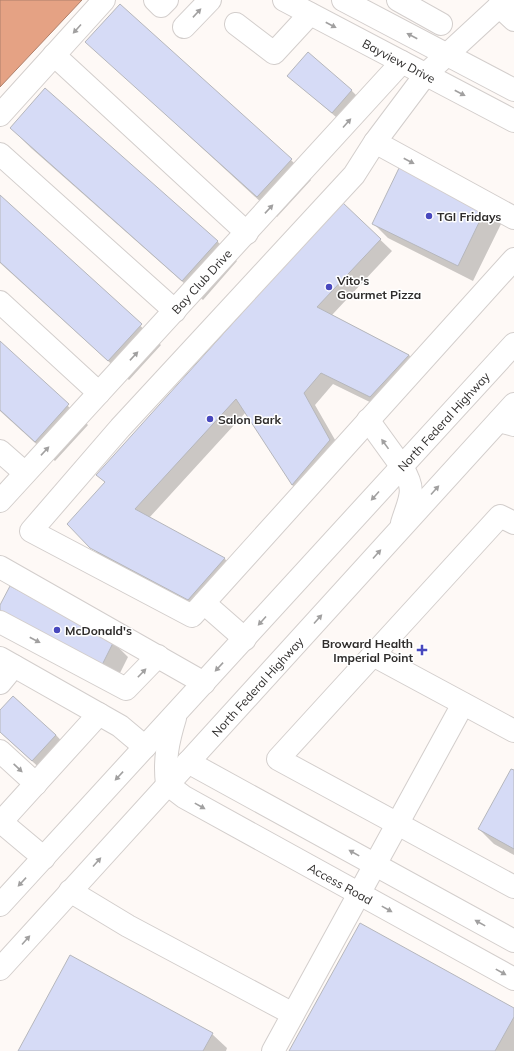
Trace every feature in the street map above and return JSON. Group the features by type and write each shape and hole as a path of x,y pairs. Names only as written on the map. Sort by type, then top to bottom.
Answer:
{"street":[{"path":"0,115 104,0"},
{"path":"156,0 162,6 167,0"},
{"path":"184,27 210,0"},
{"name":"Bayview Drive","path":"284,0 514,121"},
{"path":"343,0 514,90"},
{"path":"398,0 442,24"},
{"path":"506,9 447,54 426,74 375,142 354,175 120,428 31,531 192,616 514,259"},
{"path":"236,24 274,53 310,14"},
{"path":"54,55 247,232"},
{"name":"Bay Club Drive","path":"0,501 175,312 402,62"},
{"path":"375,142 514,218"},
{"path":"0,154 175,312"},
{"path":"0,302 99,393"},
{"name":"North Federal Highway","path":"0,906 514,344"},
{"name":"North Federal Highway","path":"0,969 400,530 506,423 514,404"},
{"path":"368,420 410,480 412,489 400,530"},
{"path":"0,451 25,473"},
{"path":"514,523 500,516 278,759 397,825 514,887"},
{"path":"0,567 204,683"},
{"path":"204,603 245,639"},
{"path":"0,622 126,689 158,656"},
{"path":"373,655 514,731"},
{"path":"0,683 7,662 120,726 145,747 155,761 157,771 155,783 147,807"},
{"path":"273,1051 463,704"},
{"path":"168,784 165,766 166,751 177,713"},
{"path":"44,858 1,823 99,714"},
{"path":"0,751 36,784"},
{"path":"188,762 514,941"},
{"name":"Access Road","path":"168,784 184,797 514,979"},
{"path":"70,891 128,926 293,1014"}],"shaded area":[{"path":"0,0 82,0 0,87"}],"building":[{"path":"120,4 292,159 257,197 85,42"},
{"path":"308,52 352,90 332,113 287,76"},
{"path":"45,88 218,241 182,281 10,128"},
{"name":"TGI Fridays","path":"400,166 486,208 458,266 372,224"},
{"path":"0,195 142,324 108,361 0,262"},
{"path":"342,202 381,239 317,307 409,355 370,397 321,373 304,393 330,440 292,485 236,399 135,509 225,558 188,600 90,548 67,524 105,482 96,475"},
{"path":"0,341 69,404 35,442 0,410"},
{"name":"McDonald's","path":"10,586 114,641 99,671 0,618 0,605"},
{"path":"13,696 56,735 32,761 0,732 0,710"},
{"path":"511,769 514,770 514,849 478,829"},
{"path":"360,923 514,1008 514,1017 495,1051 289,1051"},
{"path":"70,955 213,1033 203,1051 18,1051"}],"place":[{"name":"TGI Fridays","path":"429,216"},
{"name":"Vito's Gourmet Pizza","path":"329,287"},
{"name":"Salon Bark","path":"210,419"},
{"name":"McDonald's","path":"57,630"},
{"name":"Broward Health Imperial Point","path":"422,650"}]}
